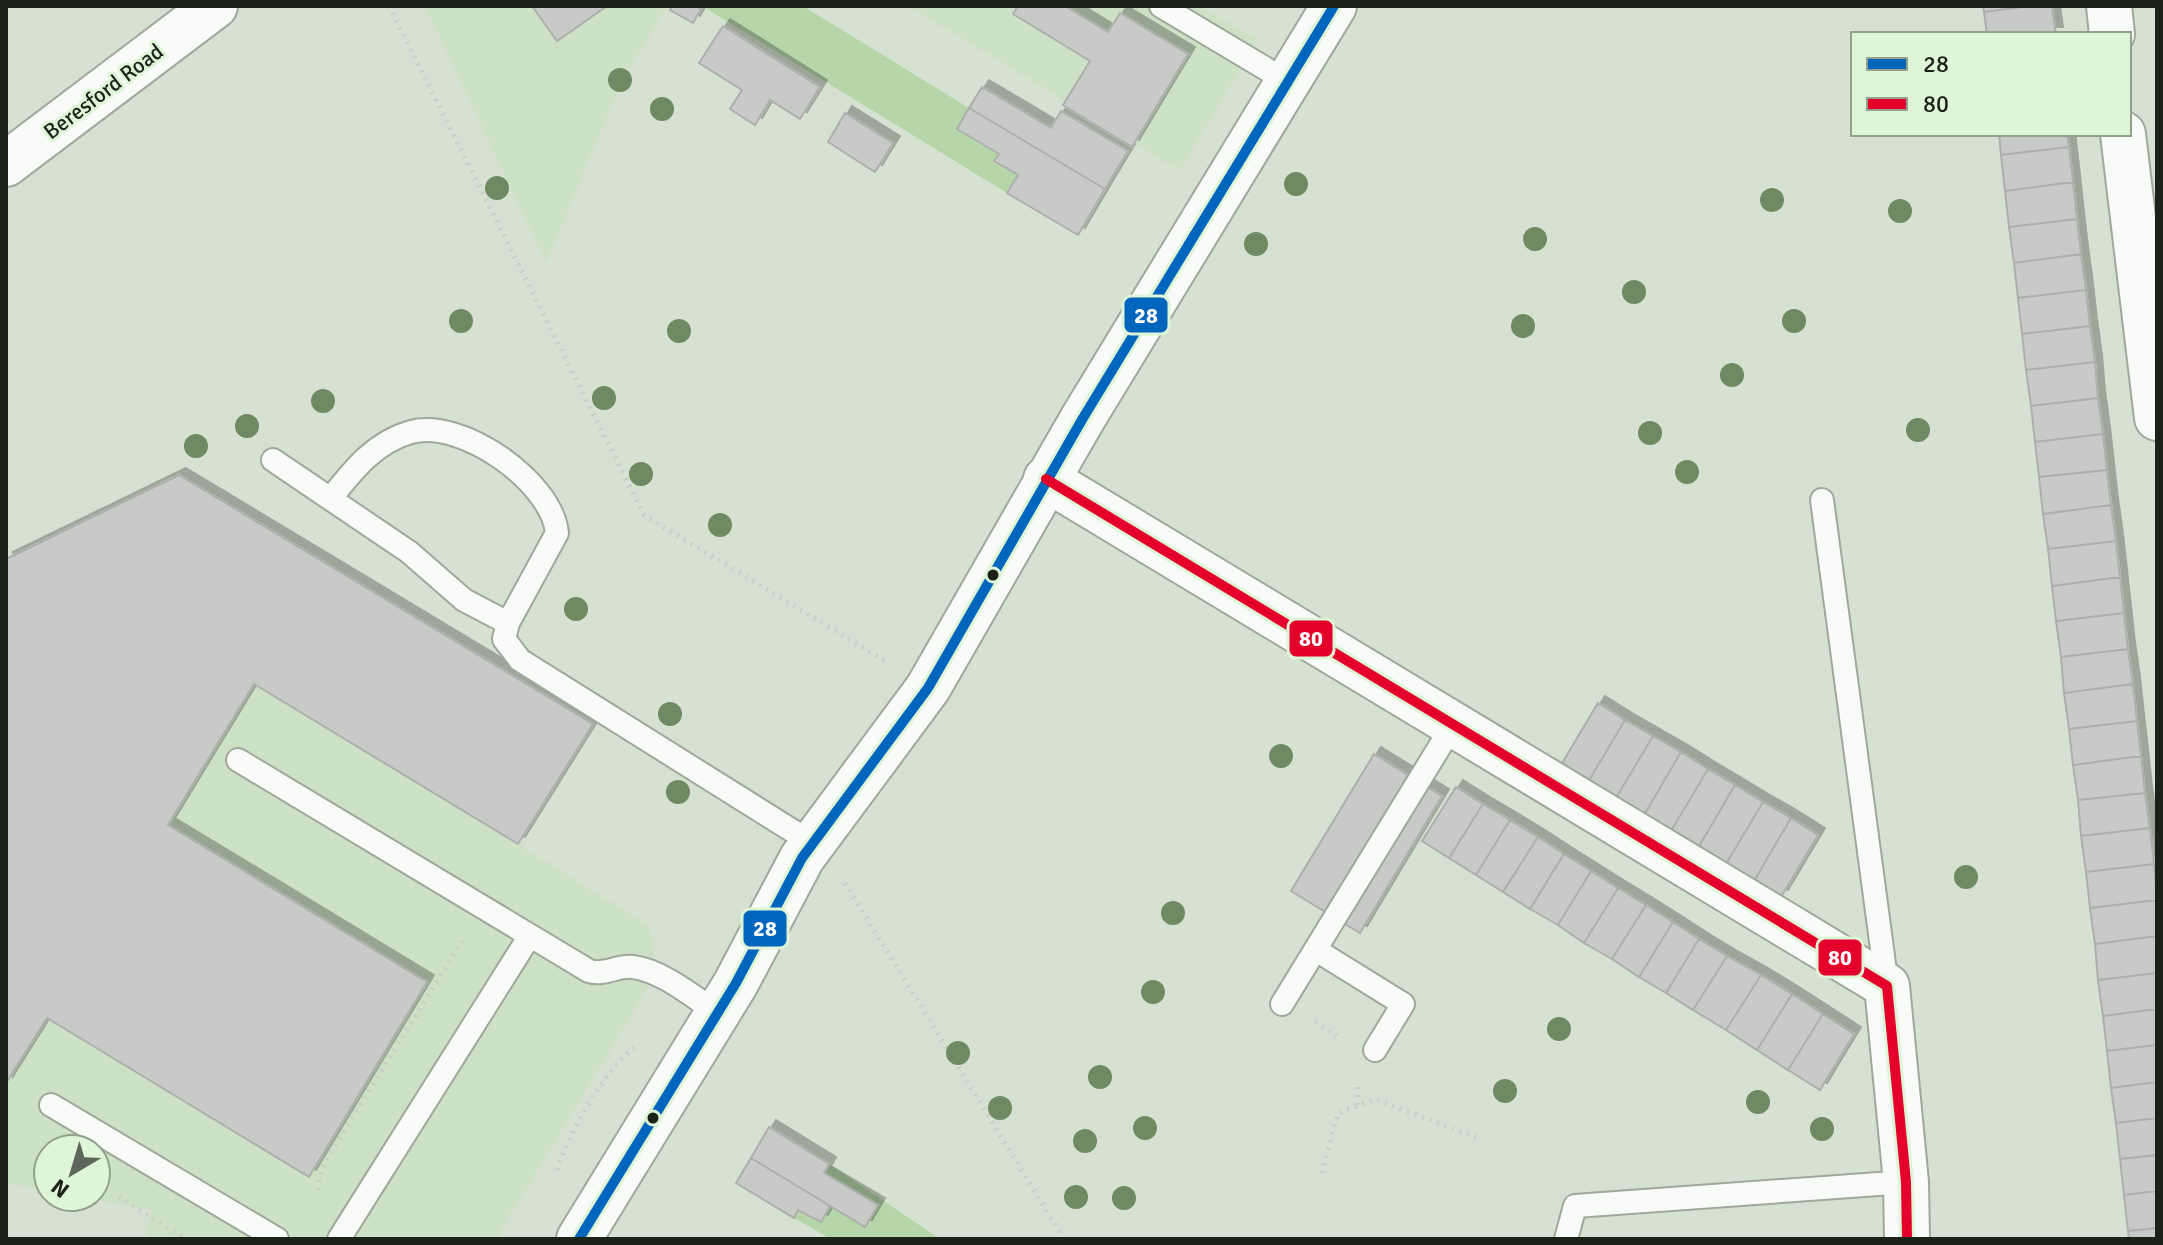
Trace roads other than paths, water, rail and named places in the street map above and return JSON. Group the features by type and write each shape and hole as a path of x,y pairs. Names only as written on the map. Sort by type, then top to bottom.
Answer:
{"street":[{"path":"579,1239 718,1013 807,850 928,688 1046,479 1334,6"},
{"path":"2109,6 2112,32"},
{"name":"Beresford Road","path":"6,164 202,10"},
{"path":"2135,146 2157,418"},
{"path":"1046,479 1887,986 1906,1182 1907,1239"}],"lane":[{"path":"1161,6 1288,82"},
{"path":"331,498 377,448 411,432 451,432 502,459 527,479 551,515 557,530 554,541 508,623 504,639 520,660 807,850"},
{"path":"273,460 409,552 464,600 508,623"},
{"path":"1822,500 1887,986"},
{"path":"1282,1004 1453,725"},
{"path":"238,760 529,937 594,973 626,967 649,971 718,1013"},
{"path":"339,1239 529,937"},
{"path":"1316,950 1403,1004 1375,1050"},
{"path":"51,1105 277,1239"},
{"path":"1566,1239 1575,1206 1906,1182"}]}
